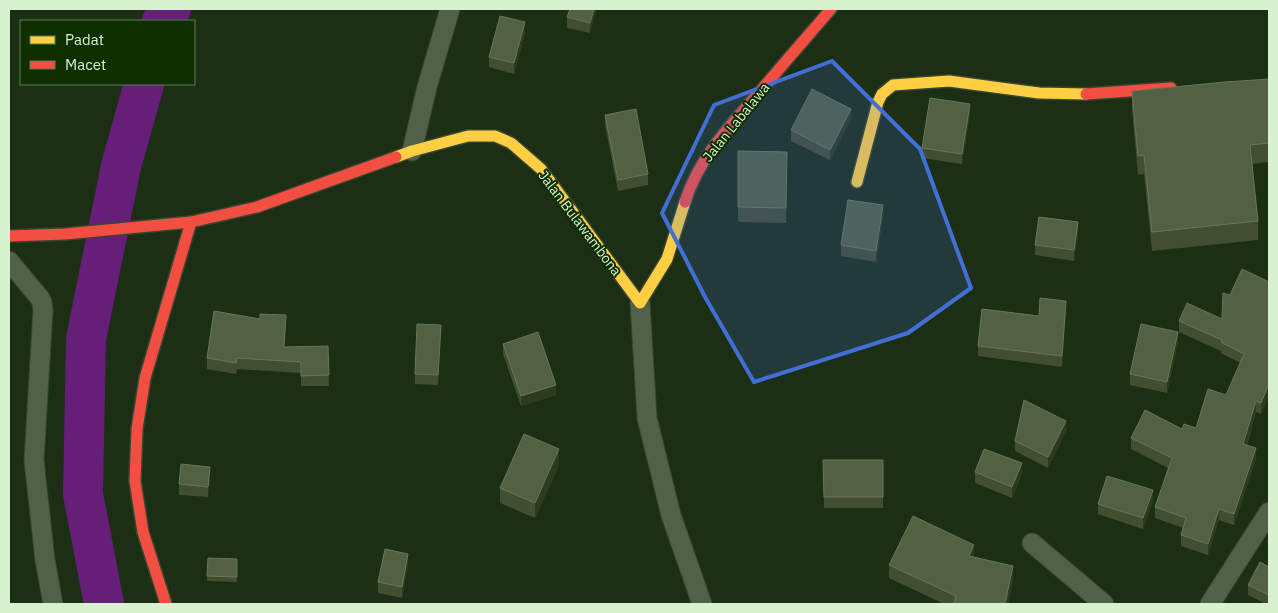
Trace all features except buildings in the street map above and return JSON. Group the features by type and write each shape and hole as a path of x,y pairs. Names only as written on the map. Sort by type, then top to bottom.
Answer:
{"main road":[{"name":"Jalan Labalawa","path":"640,303 667,259 689,190 700,167 718,141 831,9"},
{"path":"856,182 878,102 882,94 893,85 949,82 1039,93 1085,94 1181,88"},
{"name":"Jalan Bulawambona","path":"9,238 192,222 257,207 412,151 468,136 495,136 511,143 541,169 640,303"},
{"path":"166,604 143,532 135,482 137,429 145,378 192,222"}],"street":[{"path":"412,151 427,87 450,9"},
{"path":"9,261 42,302 43,320 34,460 45,560 53,604"},
{"path":"640,303 647,418 671,515 702,604"},
{"path":"1210,604 1269,512"},
{"path":"1032,543 1104,604"}],"highlighted area":[{"path":"832,61 920,149 971,288 908,333 754,382 705,297 662,213 714,105"}],"waterway":[{"path":"163,20 171,9"},
{"path":"104,604 83,494 86,339 121,166 144,85"}],"traffic: slow":[{"path":"857,182 878,102 882,94 893,85 949,81 1039,93 1086,94"},
{"path":"396,157 468,136 495,136 511,143 541,169 640,303 667,259 685,202"}],"traffic: jam":[{"path":"685,202 698,171 716,144 831,9"},
{"path":"1086,94 1171,88"},
{"path":"9,236 65,234 191,222 257,207 396,157"},
{"path":"166,604 143,532 135,481 137,429 145,378 191,222"}]}
